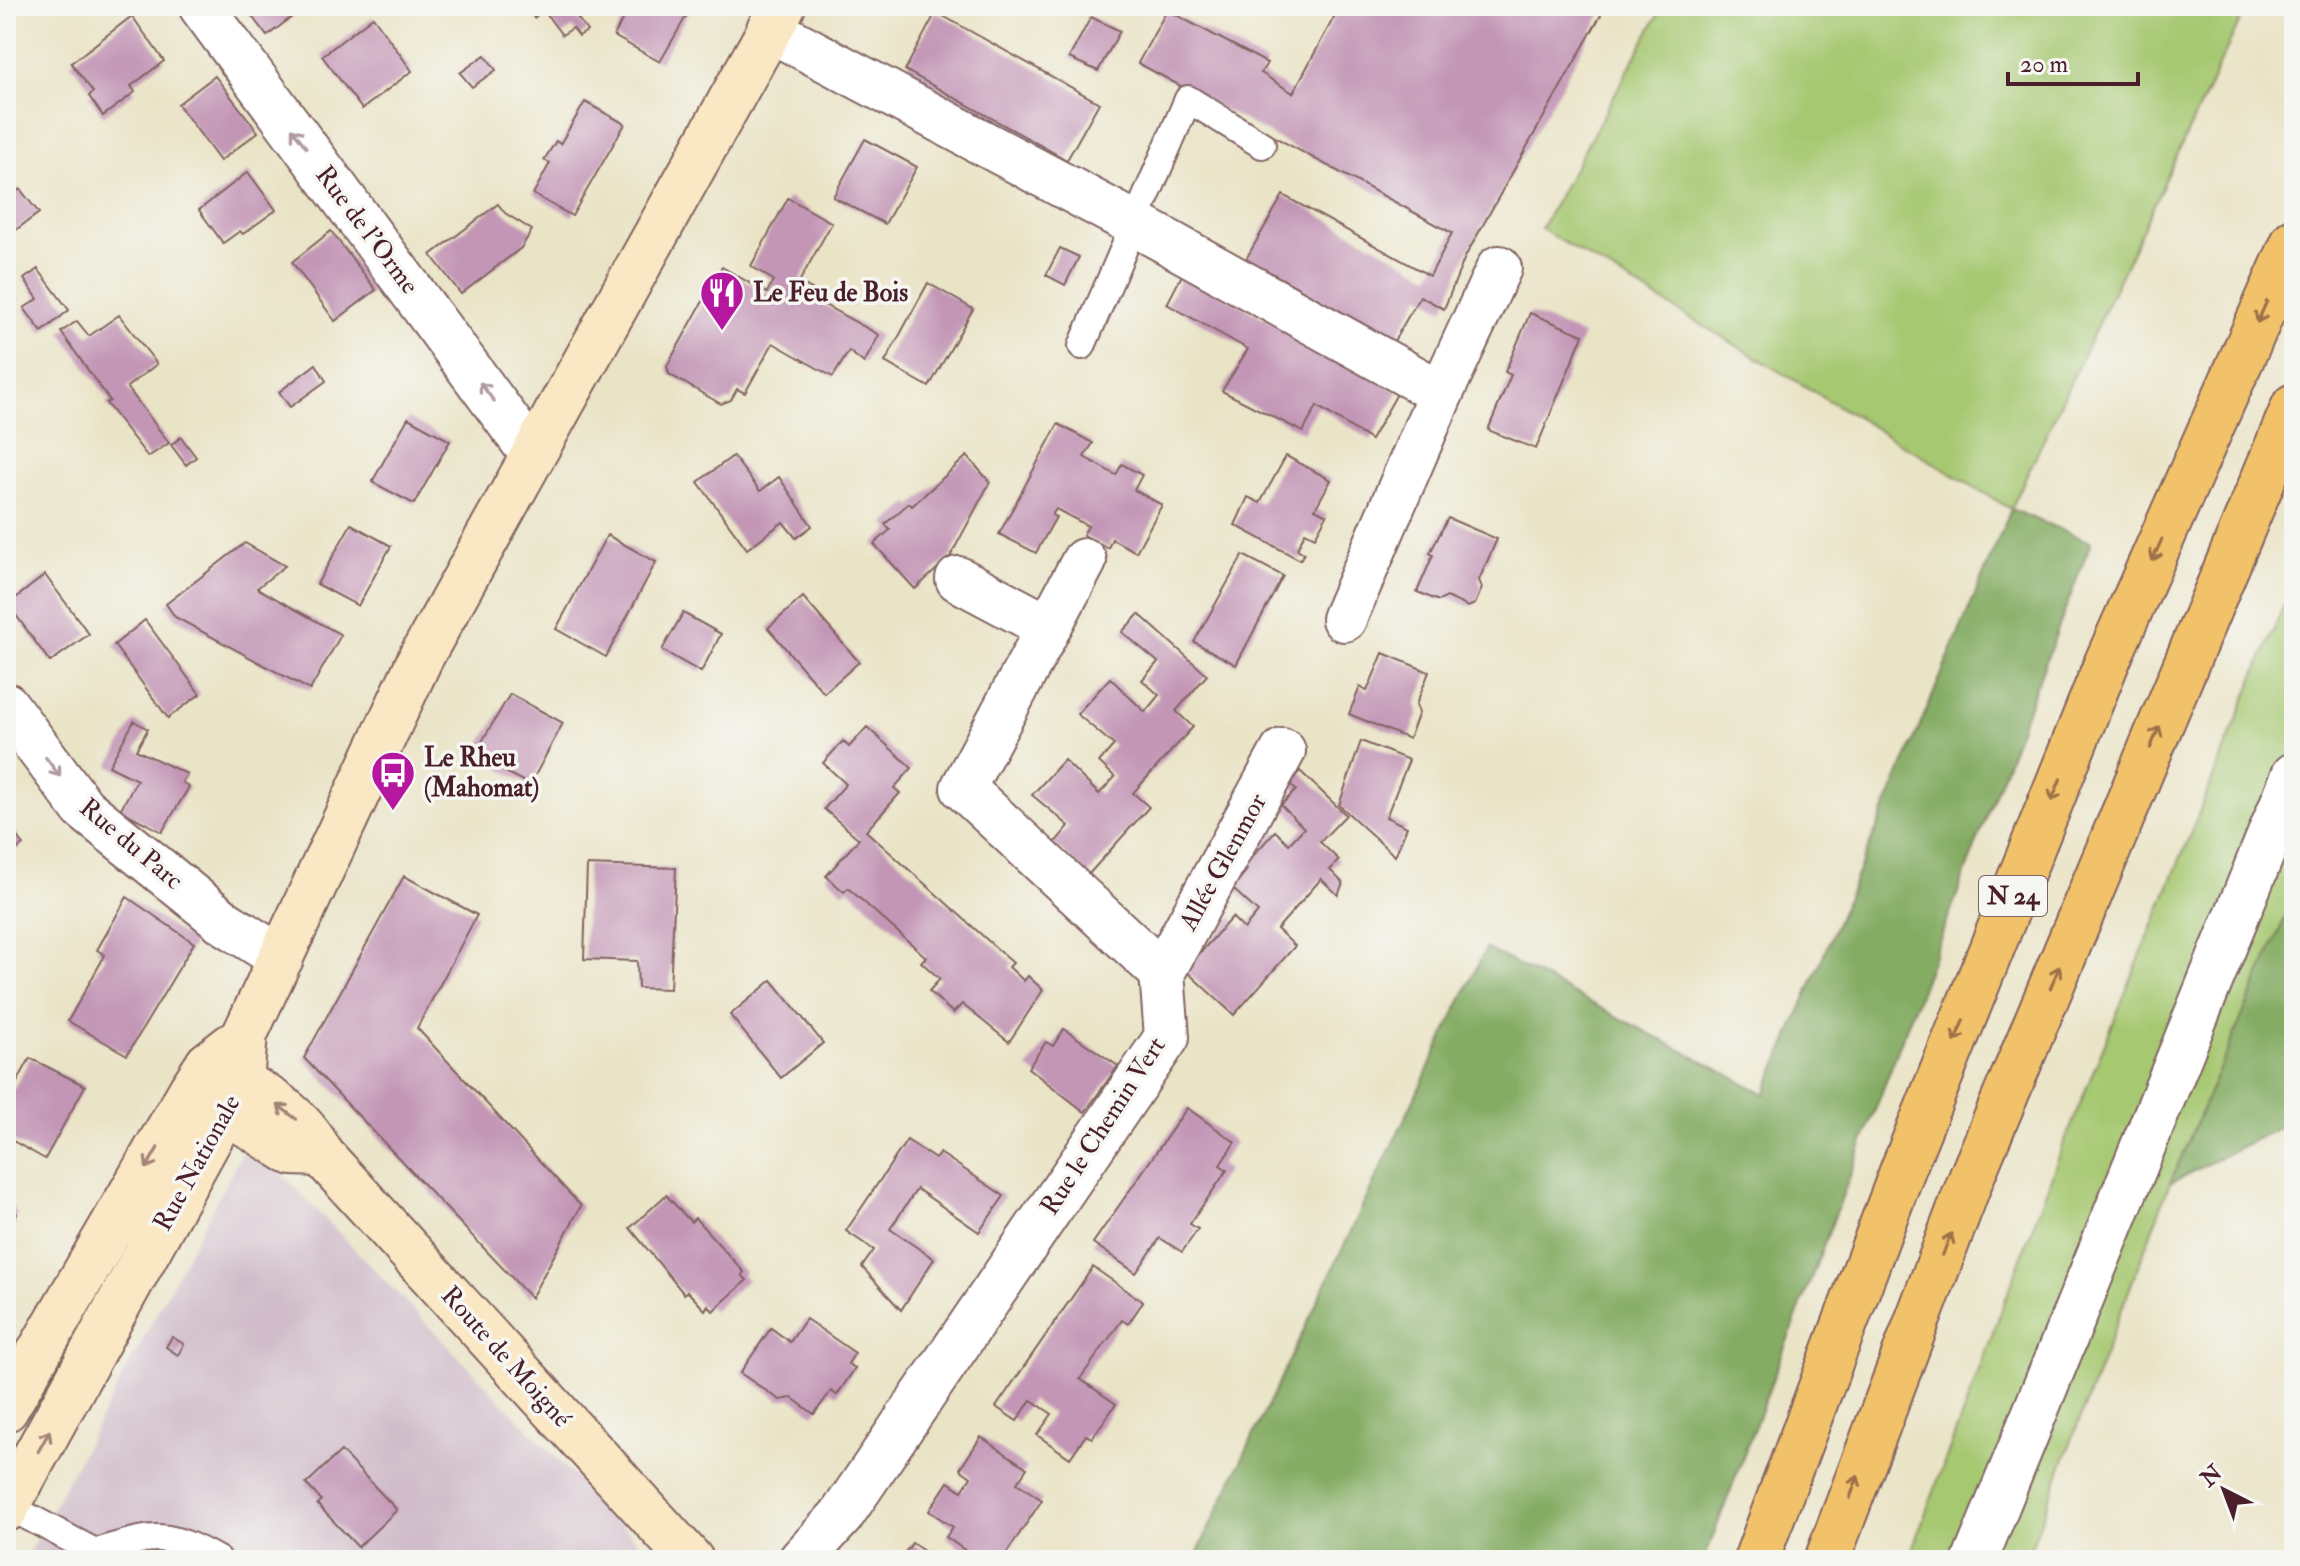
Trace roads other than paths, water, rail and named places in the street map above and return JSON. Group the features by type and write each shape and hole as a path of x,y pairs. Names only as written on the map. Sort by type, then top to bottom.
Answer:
{"highway":[{"name":"N 24","path":"1756,1560 1903,1169 2107,662 2294,241"},
{"name":"N 24","path":"1827,1560 1972,1176 2294,406"}],"main road":[{"path":"281,958 421,657 776,18"},
{"name":"Rue Nationale","path":"7,1507 281,958"},
{"name":"Rue Nationale","path":"6,1409 216,1087"},
{"name":"Route de Moigné","path":"216,1087 292,1153 321,1154 691,1560"}],"street":[{"name":"Rue de l'Orme","path":"201,6 533,455"},
{"path":"776,18 1137,225 1441,393"},
{"path":"1344,619 1441,393 1499,268"},
{"path":"1084,561 963,788 1162,973"},
{"path":"958,579 1048,627"},
{"name":"Rue du Parc","path":"6,705 83,808 224,922 281,958"},
{"name":"Allée Glenmor","path":"1162,973 1283,751"},
{"path":"1975,1560 2294,775"},
{"name":"Rue le Chemin Vert","path":"801,1560 841,1516 1167,1037 1162,973"}],"lane":[{"path":"1082,346 1137,225 1188,99 1262,145"},
{"path":"7,1507 99,1556 155,1535 184,1541 218,1560"}],"place":[{"name":"Le Feu de Bois","path":"722,332"},
{"name":"Le Rheu (Mahomat)","path":"393,812"}]}
